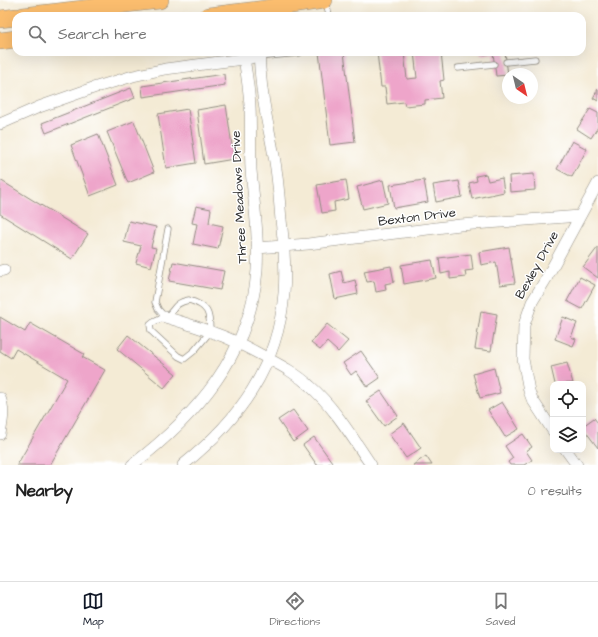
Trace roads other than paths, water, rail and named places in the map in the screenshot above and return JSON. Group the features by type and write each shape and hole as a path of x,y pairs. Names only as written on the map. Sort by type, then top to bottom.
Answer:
{"main road":[{"path":"228,12 325,0"},
{"path":"48,12 72,8 150,1"},
{"path":"0,19 12,18"},
{"path":"0,41 12,40"}],"street":[{"path":"0,124 39,107 133,76 165,69 244,56"},
{"name":"Three Meadows Drive","path":"132,465 169,434 212,387 229,362 239,343 248,318 256,271 257,248 251,160 250,106 244,56"},
{"path":"183,465 220,432 237,413 251,393 268,359 280,317 284,293 284,246 278,180 263,100 259,56"},
{"name":"Bexley Drive","path":"550,426 532,399 529,391 523,359 524,325 532,302 598,183"},
{"name":"Bexton Drive","path":"257,248 405,233 460,225 580,216"},
{"path":"165,317 239,343 297,375 310,385 327,403 371,465"},
{"path":"0,398 2,402 3,422 0,434"},
{"path":"568,453 577,465"}],"lane":[{"path":"325,0 328,12"},
{"path":"506,62 535,59"},
{"path":"458,68 494,64"},
{"path":"165,317 158,309 155,302 168,229"},
{"path":"189,300 199,303 208,310 210,318 210,332 194,351 184,359 178,356 151,331 150,325 155,320 165,317 180,302 189,300"}]}
